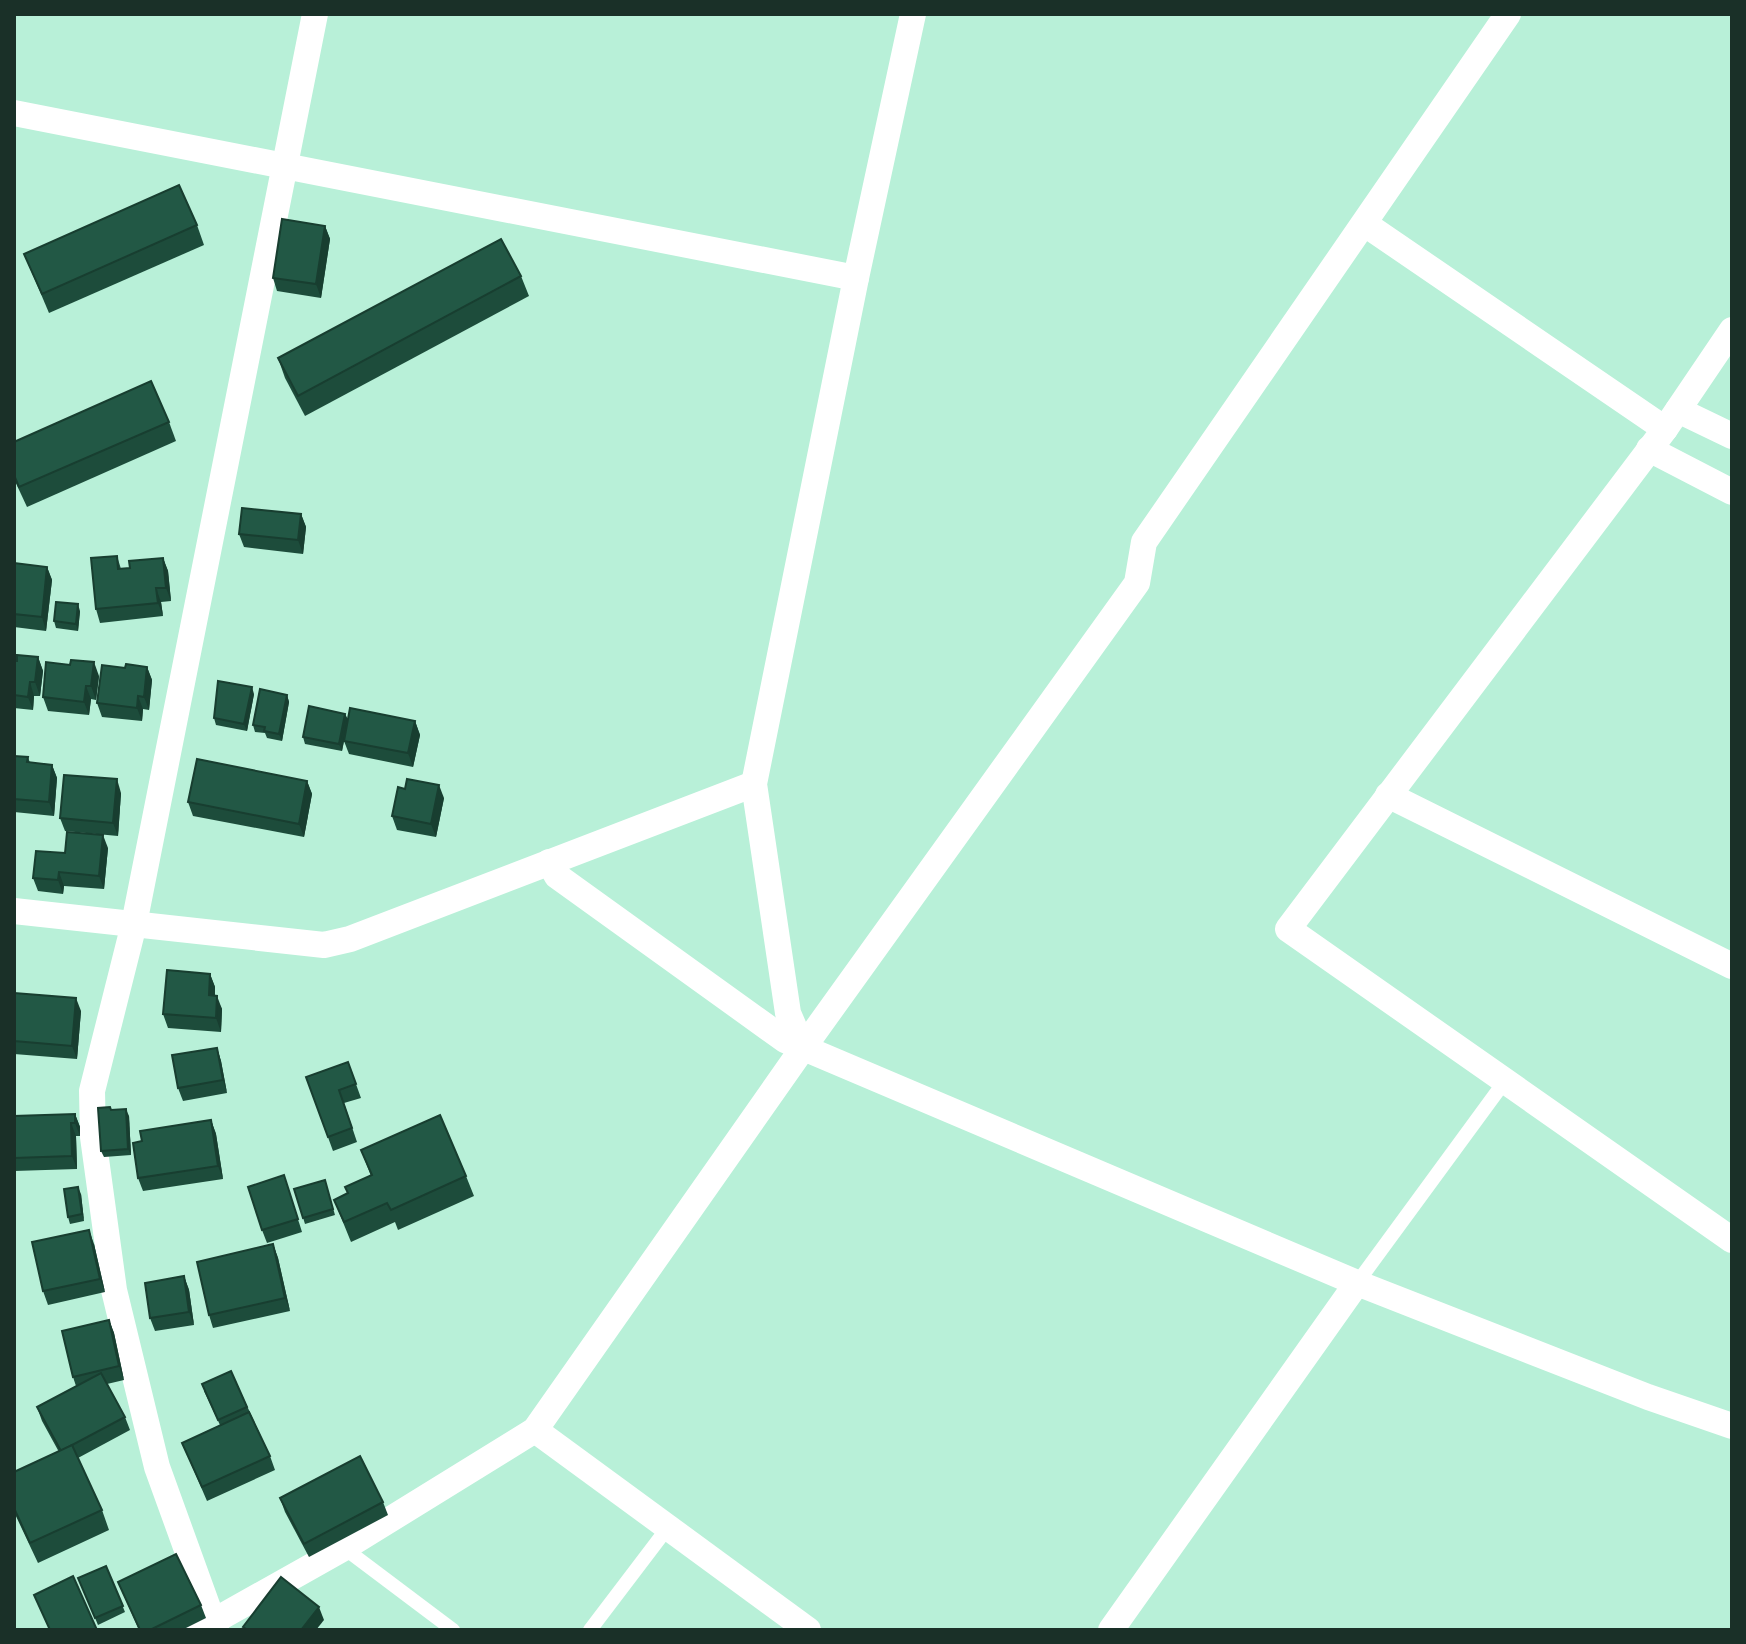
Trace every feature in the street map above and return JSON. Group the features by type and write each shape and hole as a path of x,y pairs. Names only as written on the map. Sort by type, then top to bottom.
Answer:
{"street":[{"path":"315,14 134,924 92,1091 93,1137 114,1290 157,1467 209,1627 535,1430 803,1048 1137,583 1144,542 1508,14"},
{"path":"803,1048 788,1013 754,784 856,278 913,14"},
{"path":"14,113 856,278"},
{"path":"1365,224 1664,429 1732,492"},
{"path":"1732,330 1664,429 1288,929 1732,1240"},
{"path":"1664,429 1732,436"},
{"path":"14,911 324,945 350,939 754,784"},
{"path":"1388,795 1732,966"},
{"path":"549,862 557,876 772,1033 803,1048 1357,1283 1648,1397 1732,1426"},
{"path":"1111,1630 1357,1283"},
{"path":"535,1430 808,1630"}],"lane":[{"path":"1357,1283 1505,1081"},
{"path":"590,1630 669,1526"},
{"path":"344,1548 453,1630"}],"building":[{"path":"179,185 197,225 42,294 24,254"},
{"path":"282,219 325,226 316,284 273,278"},
{"path":"501,239 521,276 298,396 278,358"},
{"path":"151,381 169,422 19,487 14,475 14,442"},
{"path":"242,508 301,514 298,540 239,534"},
{"path":"117,556 118,569 130,568 129,561 163,558 166,588 156,588 158,603 96,609 91,558"},
{"path":"14,563 47,567 42,617 14,614"},
{"path":"56,602 78,604 76,624 54,621"},
{"path":"17,655 38,657 35,682 30,682 28,697 14,695 14,661 17,661"},
{"path":"71,660 94,662 91,686 86,686 84,702 43,697 46,662 70,665"},
{"path":"126,664 147,667 144,697 138,696 137,708 97,703 102,665 125,668"},
{"path":"218,681 252,687 244,724 214,718"},
{"path":"260,689 287,695 279,734 253,725"},
{"path":"309,706 345,714 339,744 303,737"},
{"path":"350,708 415,721 408,753 344,741"},
{"path":"14,756 28,757 27,762 52,765 49,802 14,799"},
{"path":"197,759 307,781 299,824 188,802"},
{"path":"64,775 117,779 113,823 60,818"},
{"path":"407,779 439,785 431,824 392,816 398,787 405,789"},
{"path":"67,832 103,835 99,876 59,872 58,880 33,878 36,851 65,853"},
{"path":"167,970 210,974 209,995 217,996 216,1018 163,1014"},
{"path":"14,993 76,998 72,1046 14,1041"},
{"path":"217,1048 223,1080 178,1088 172,1055"},
{"path":"348,1062 356,1084 339,1090 352,1128 328,1137 306,1077"},
{"path":"110,1107 111,1110 126,1109 128,1149 101,1151 98,1108"},
{"path":"75,1114 75,1123 71,1123 72,1156 14,1158 14,1116"},
{"path":"440,1115 466,1176 391,1210 387,1203 344,1222 334,1200 348,1193 345,1187 372,1175 361,1150"},
{"path":"211,1120 218,1166 138,1178 133,1143 142,1141 140,1131"},
{"path":"284,1175 298,1219 262,1230 248,1187"},
{"path":"325,1180 333,1209 303,1218 294,1189"},
{"path":"78,1187 82,1214 68,1217 64,1189"},
{"path":"89,1230 100,1279 43,1291 32,1242"},
{"path":"273,1244 285,1298 209,1315 197,1262"},
{"path":"184,1276 189,1312 150,1318 145,1283"},
{"path":"109,1320 119,1366 73,1377 62,1331"},
{"path":"231,1371 247,1407 218,1420 202,1384"},
{"path":"101,1373 125,1417 61,1451 37,1407"},
{"path":"249,1412 270,1456 202,1487 182,1443"},
{"path":"72,1445 102,1510 30,1543 14,1508 14,1472"},
{"path":"360,1456 383,1502 304,1544 280,1498"},
{"path":"176,1554 201,1605 150,1630 140,1630 118,1582"},
{"path":"106,1566 123,1606 95,1618 78,1578"},
{"path":"73,1576 97,1630 50,1630 34,1595"},
{"path":"281,1577 319,1607 301,1630 248,1630 243,1627"}]}
